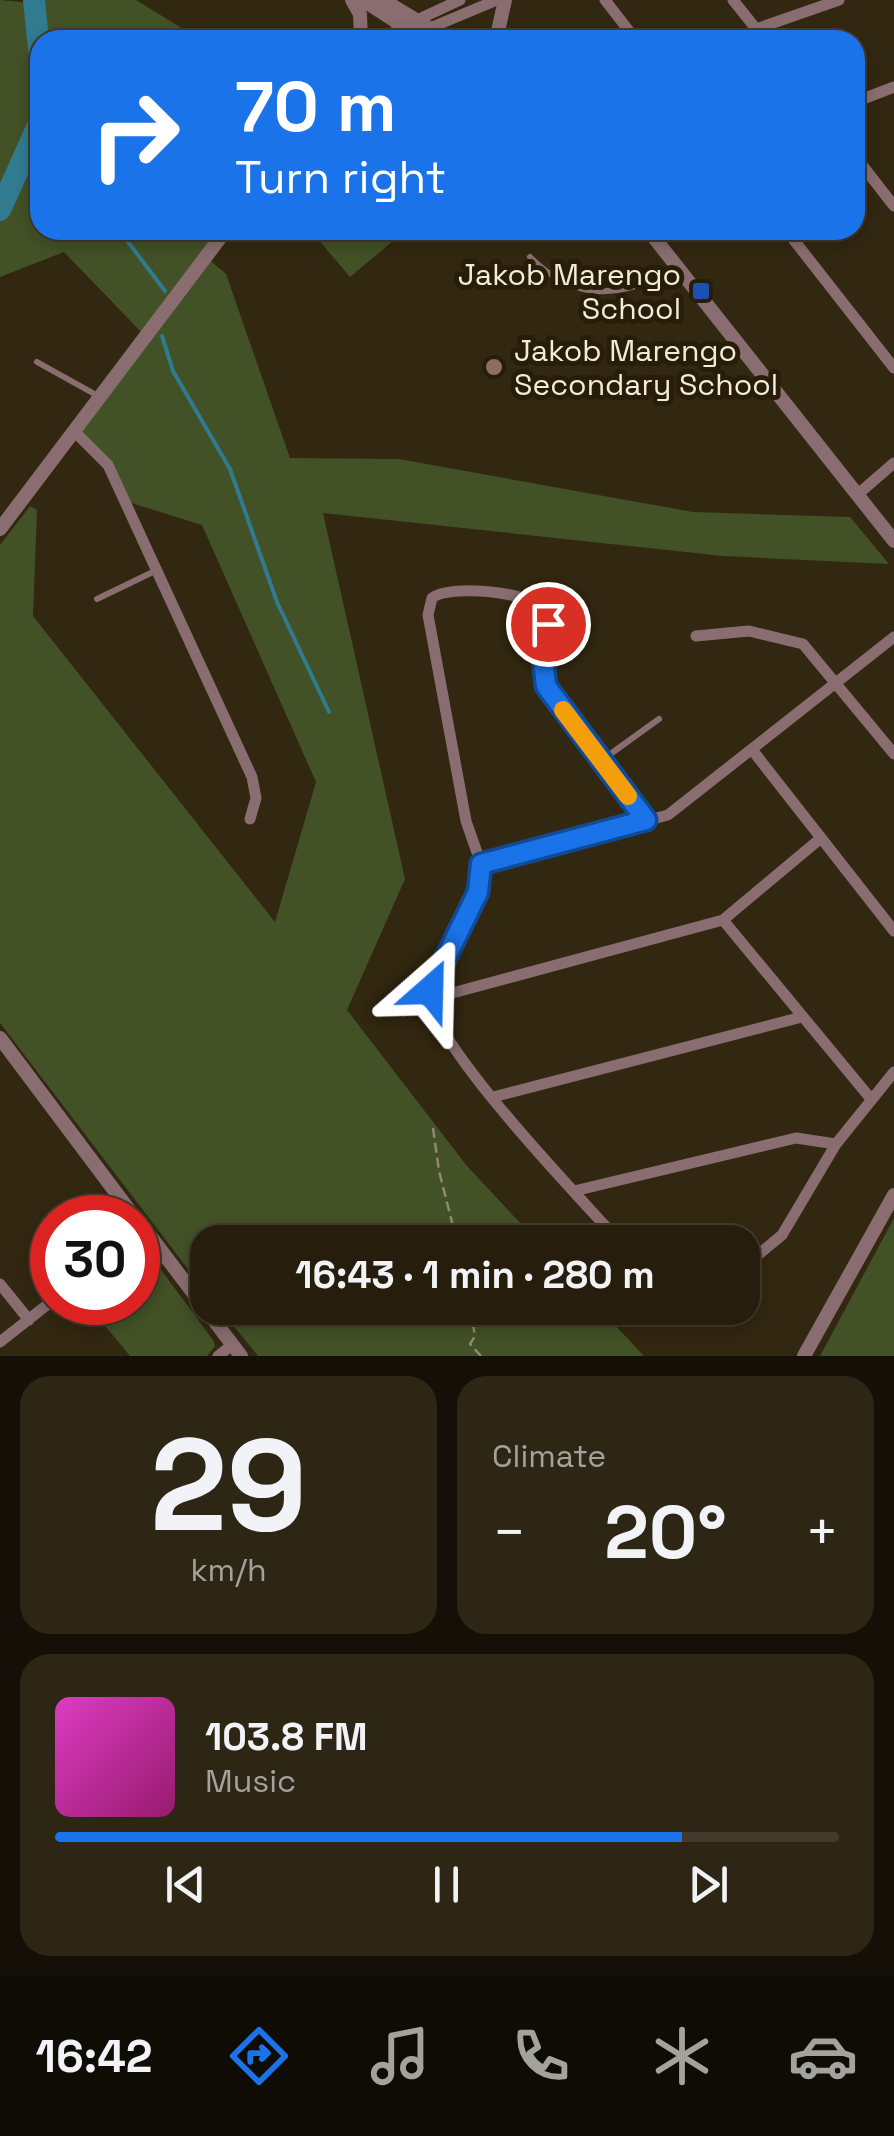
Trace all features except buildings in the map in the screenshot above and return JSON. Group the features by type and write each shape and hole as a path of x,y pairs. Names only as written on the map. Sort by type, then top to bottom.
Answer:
{"street":[{"path":"352,0 360,14 361,30"},
{"path":"362,0 414,30"},
{"path":"382,0 415,30"},
{"path":"420,30 460,0"},
{"path":"422,30 497,0"},
{"path":"498,30 505,0"},
{"path":"605,0 628,30"},
{"path":"732,0 756,29 839,0"},
{"path":"865,98 894,87"},
{"path":"865,166 889,191 894,206"},
{"path":"0,529 219,240"},
{"path":"656,240 894,542"},
{"path":"794,240 894,368"},
{"path":"76,432 108,465 252,777 256,798 250,819"},
{"path":"857,495 894,463"},
{"path":"605,1225 444,1036 430,998 432,984 478,892 481,864 462,802 428,614 432,598 451,588 524,598 542,607 548,624 543,659 546,686 646,820"},
{"path":"696,636 749,630 794,638 838,682 894,754"},
{"path":"481,864 646,820 684,806 894,638"},
{"path":"753,751 894,931"},
{"path":"430,998 723,920 820,838"},
{"path":"723,920 871,1100"},
{"path":"493,1097 802,1017"},
{"path":"0,1038 116,1195"},
{"path":"760,1253 782,1236 836,1144 894,1072"},
{"path":"574,1191 796,1138 836,1144"},
{"path":"804,1356 894,1195"},
{"path":"160,1253 237,1350 218,1356"},
{"path":"0,1284 28,1320 0,1342"}],"lane":[{"path":"530,257 562,285 589,291 619,291 679,270"},
{"path":"37,362 101,398"},
{"path":"97,599 156,570"},
{"path":"601,760 659,719"}],"path":[{"path":"433,1128 438,1172 452,1225"},
{"path":"474,1325 476,1336 470,1344 482,1356"}],"green space":[{"path":"0,0 32,3 35,30 30,30 30,240 219,240 206,257 226,274 290,458 399,459 693,512 850,517 889,564 723,556 323,513 405,879 347,1010 467,1166 522,1225 190,1225 190,1272 160,1232 160,1195 131,1195 0,1023 0,545 30,506 37,510 33,616 275,922 316,782 202,525 125,501 108,465 75,432 146,337 64,252 0,277"},
{"path":"34,0 136,0 185,30 37,30"},
{"path":"319,240 394,240 350,277"},
{"path":"894,1218 894,1356 820,1356"},
{"path":"160,1268 190,1309 190,1325 202,1325 215,1346 207,1356 130,1356 104,1325 160,1325"},
{"path":"233,1325 615,1325 644,1356 258,1356"}],"waterway":[{"path":"34,0 37,30"},
{"path":"0,210 30,143"},
{"path":"127,240 165,291"},
{"path":"162,336 173,371 230,469 277,602 329,712"}],"slow traffic":[{"path":"563,710 628,796"}],"place":[{"name":"Jakob Marengo School","path":"701,291"},
{"name":"Jakob Marengo Secondary School","path":"494,367"}],"route":[{"path":"430,990 475,901 481,864 646,820 546,686 543,659 548,624"}]}
